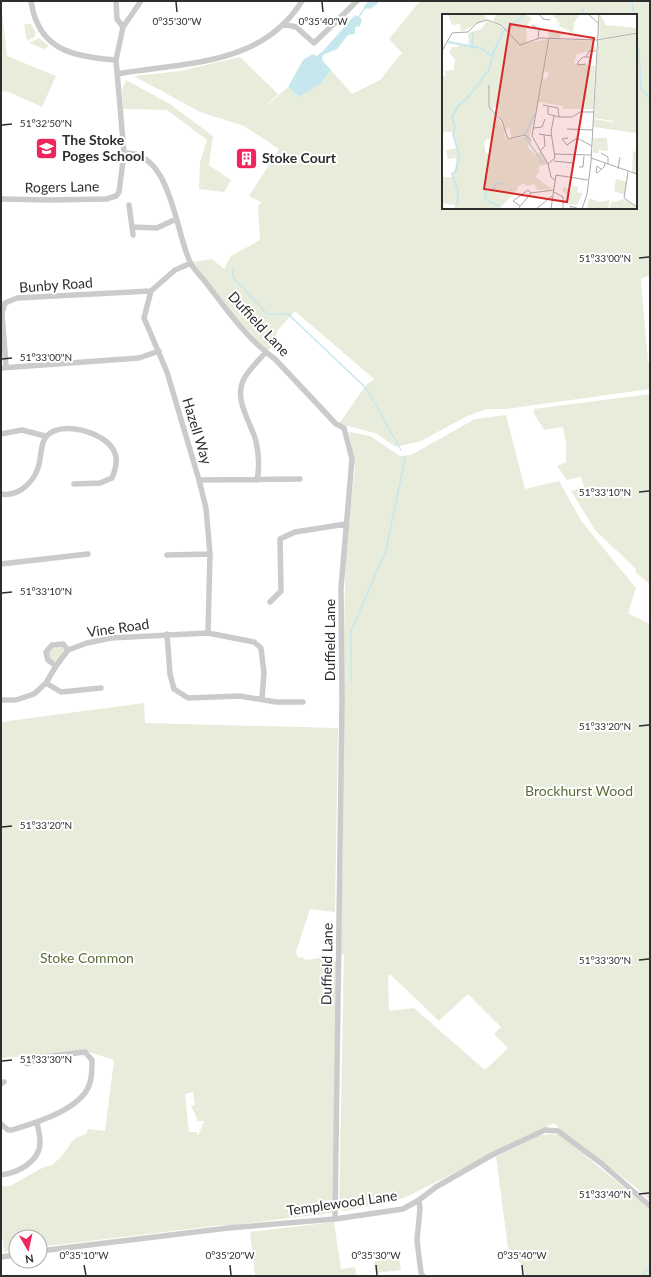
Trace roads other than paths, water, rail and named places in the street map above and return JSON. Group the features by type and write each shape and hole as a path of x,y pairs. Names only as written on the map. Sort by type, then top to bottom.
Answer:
{"street":[{"path":"31,1 33,16 42,34 58,48 89,58 116,60"},
{"path":"116,1 117,19 123,27 141,1"},
{"path":"117,74 215,60 234,54 262,39 283,24 302,1"},
{"path":"283,24 296,27 314,43 357,1"},
{"name":"Rogers Lane","path":"1,199 49,200 111,198 119,192 124,153 116,60 123,27"},
{"name":"Duffield Lane","path":"124,153 142,156 158,171 171,199 191,263 226,308 266,352 275,359 336,424 344,428 352,459 341,588 342,701 335,1218"},
{"path":"129,205 133,235"},
{"path":"132,227 157,228 176,219"},
{"path":"151,291 175,270 191,263"},
{"name":"Hazell Way","path":"151,291 144,318 167,372 206,508 210,554 208,633"},
{"name":"Bunby Road","path":"3,367 2,313 5,303 17,298 151,291"},
{"path":"3,367 139,358 158,351"},
{"path":"257,480 260,464 255,440 240,396 242,382 266,352"},
{"path":"1,494 19,492 30,482 38,468 40,447 45,436 57,430 68,429 91,433 107,443 116,456 116,468 112,478 100,483 74,484"},
{"path":"1,434 22,430 45,436"},
{"path":"199,480 300,479"},
{"path":"270,602 281,591 280,539 295,532 346,524"},
{"path":"1,564 88,554"},
{"path":"167,555 210,554"},
{"name":"Vine Road","path":"68,650 87,643 111,638 167,634 208,633 254,642 261,648 264,673 262,698"},
{"name":"Vine Road","path":"167,634 170,674 174,689 188,698 240,696 262,698 276,702 303,702"},
{"path":"1,700 16,700 34,694 46,683 68,650 63,644 52,645 46,652 48,660 56,666"},
{"path":"46,683 61,692 101,688"},
{"path":"1,1124 9,1130 38,1122 56,1114 79,1099 87,1090 90,1081 92,1060 85,1052 42,1057 27,1064"},
{"path":"1,1176 20,1170 34,1158 41,1142 38,1122"},
{"name":"Templewood Lane","path":"48,1250 228,1228 335,1218 403,1208 419,1200 436,1187 485,1159 546,1130 558,1131 602,1164 650,1206"},
{"path":"419,1200 420,1209 418,1240 421,1273 423,1276"}],"water":[{"path":"369,1 378,1 378,3 370,9 363,7"},
{"path":"355,15 362,19 360,26 355,27 355,34 348,35 337,49 323,55 322,60 331,70 320,84 299,97 288,87 303,60 313,54 317,56 322,52"}],"waterway":[{"path":"632,1 633,11"},
{"path":"357,19 366,7"},
{"path":"581,14 583,9"},
{"path":"639,50 641,89 650,98"},
{"path":"233,268 233,277 267,314 288,314 366,388 401,450"},
{"path":"351,682 351,631 386,550 405,459 404,457"},
{"path":"642,1276 650,1266"}],"place":[{"name":"The Stoke Poges School","path":"46,148"},
{"name":"Stoke Court","path":"247,158"}],"park label":[{"name":"Brockhurst Wood","path":"579,791"},
{"name":"Stoke Common","path":"87,958"}]}
